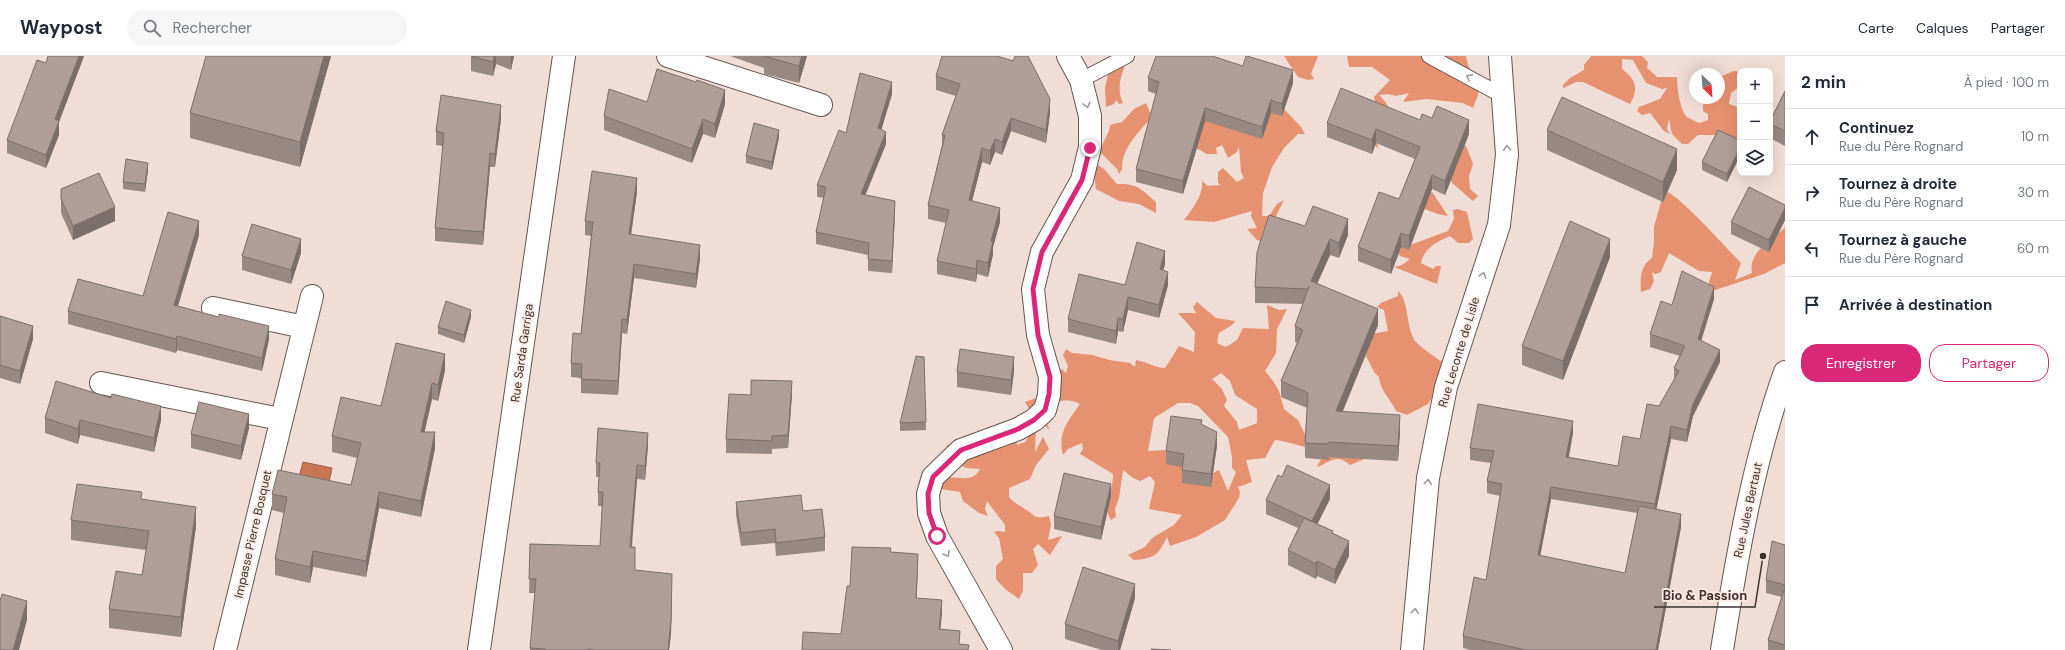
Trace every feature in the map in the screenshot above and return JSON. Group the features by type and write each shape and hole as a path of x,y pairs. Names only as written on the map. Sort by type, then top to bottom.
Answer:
{"street":[{"name":"Rue Sarda Garriga","path":"479,650 564,56"},
{"path":"668,56 821,105"},
{"path":"1001,650 937,536 929,513 928,494 933,477 961,450 1018,429 1034,420 1045,410 1049,394 1050,377 1038,335 1033,289 1042,252 1082,180 1090,148 1090,116 1081,80 1068,56"},
{"name":"Rue Leconte de Lisle","path":"1412,650 1428,478 1446,387 1499,225 1507,155 1500,56"},
{"name":"Impasse Pierre Bosquet","path":"225,650 280,419 312,296"},
{"path":"213,308 304,327"},
{"name":"Rue Jules Bertaut","path":"1722,650 1755,469 1770,414 1785,372"},
{"path":"101,382 280,419"}],"lane":[{"path":"1081,80 1127,56"},
{"path":"1429,56 1503,96"}],"shaded area":[{"path":"1112,56 1128,56 1122,73 1120,85 1123,103 1119,104 1116,100 1114,104 1106,107 1105,88"},
{"path":"1284,56 1318,56 1311,74 1314,79 1308,80 1298,77"},
{"path":"1347,56 1466,56 1468,64 1479,83 1477,97 1473,108 1463,103 1426,99 1403,102 1409,93 1396,96 1388,94 1379,95 1388,106 1389,114 1387,118 1373,131 1379,149 1366,137 1365,128 1374,119 1379,118 1374,97 1390,80 1372,67 1349,67"},
{"path":"1591,56 1642,56 1648,62 1647,68 1657,77 1677,77 1682,110 1687,117 1699,123 1708,120 1708,114 1703,111 1703,104 1725,104 1725,75 1734,71 1737,72 1737,88 1731,93 1729,104 1737,107 1737,141 1716,135 1698,135 1688,144 1682,144 1672,134 1669,119 1667,129 1670,134 1664,131 1650,113 1642,115 1637,111 1639,107 1660,99 1667,88 1662,89 1646,83 1633,60 1622,59 1622,69 1627,73 1635,85 1635,94 1630,104 1583,82 1576,82 1563,88 1563,85 1570,78 1584,70 1584,65"},
{"path":"1146,103 1152,117 1136,135 1128,147 1122,169 1119,174 1117,169 1100,152 1101,148 1109,131 1110,125 1122,122 1134,109"},
{"path":"1205,105 1267,126 1265,110 1281,113 1284,109 1301,127 1305,134 1298,134 1284,148 1272,167 1263,193 1262,216 1269,216 1277,204 1284,200 1276,216 1266,226 1266,243 1257,240 1247,229 1257,228 1251,216 1252,211 1214,222 1184,220 1194,207 1201,191 1202,181 1208,186 1220,185 1218,182 1218,172 1223,168 1237,182 1244,178 1241,172 1239,147 1237,152 1228,158 1222,145 1216,148 1217,154 1207,154 1198,149 1191,150"},
{"path":"1455,137 1466,146 1473,164 1469,176 1470,189 1478,196 1473,201 1452,183 1445,163"},
{"path":"1098,165 1104,169 1117,184 1134,186 1156,202 1156,213 1139,204 1119,201 1096,189 1094,174"},
{"path":"1664,191 1671,194 1691,211 1741,263 1735,280 1752,273 1754,258 1758,252 1785,227 1785,263 1764,274 1706,293 1712,272 1699,271 1669,253 1661,272 1655,274 1652,272 1654,281 1650,289 1641,292 1642,273 1645,265 1652,258 1654,227"},
{"path":"1432,192 1448,216 1419,207"},
{"path":"1458,209 1467,212 1473,239 1469,243 1458,243 1450,236 1436,243 1428,250 1422,258 1421,263 1433,269 1436,266 1441,266 1437,284 1394,267 1402,265 1410,259 1400,256 1396,251 1398,242 1410,245 1448,231 1454,219 1453,210"},
{"path":"1398,291 1402,295 1410,329 1415,341 1440,361 1454,357 1434,389 1428,404 1407,415 1396,411 1382,387 1379,377 1374,372 1366,356 1372,334 1388,331 1384,310 1377,307 1381,303 1398,296"},
{"path":"1197,302 1216,318 1235,321 1232,325 1219,333 1217,343 1226,347 1237,340 1243,328 1269,329 1267,305 1279,310 1287,309 1277,329 1276,353 1265,371 1279,391 1284,409 1298,420 1308,441 1369,457 1350,465 1345,461 1337,459 1317,467 1324,453 1292,443 1275,440 1265,458 1246,460 1252,482 1238,487 1240,492 1239,498 1225,520 1196,537 1170,546 1167,537 1155,555 1146,559 1134,560 1128,555 1145,547 1152,538 1174,525 1182,515 1149,509 1155,482 1150,476 1140,481 1133,478 1123,470 1119,498 1115,509 1116,517 1111,520 1106,507 1113,481 1113,474 1080,454 1083,449 1082,443 1068,449 1063,455 1062,440 1065,427 1080,404 1069,400 1064,400 1056,403 1042,413 1050,430 1033,415 1025,402 1039,397 1056,371 1062,369 1066,373 1068,366 1063,355 1066,349 1072,353 1092,355 1109,360 1130,363 1135,367 1136,360 1165,368 1179,346 1194,352 1195,332 1178,313 1196,313 1193,307","holes":["1221,373 1230,381 1235,395 1257,409 1257,423 1239,430 1237,422 1224,406 1227,400 1222,389 1212,379","1178,403 1190,403 1198,406 1228,437 1232,457 1232,468 1236,472 1228,491 1219,470 1211,474 1164,450 1148,451 1154,418"]},
{"path":"1005,422 1017,439 1017,445 1025,442 1036,426 1035,452 1043,437 1049,449 1036,465 1030,479 1009,488 1009,497 1037,517 1049,516 1051,525 1048,540 1062,536 1050,555 1038,544 1033,549 1038,565 1032,573 1023,573 1023,591 1019,599 1005,589 996,579 996,566 1003,559 999,538 994,532 1005,532 1005,525 987,501 985,509 988,516 979,513 963,501 960,492 929,487 939,480 948,478 968,478 977,474 980,469 964,467 954,460 946,451 947,445 964,441"},
{"path":"303,462 332,468 328,487 298,481"}],"building":[{"path":"48,56 79,56 55,119 59,121 46,155 7,140 37,60 46,63"},
{"path":"206,56 324,56 300,142 190,113"},
{"path":"471,56 494,56 493,62"},
{"path":"764,56 802,56 799,66"},
{"path":"942,56 997,56 1013,61 1015,56 1028,56 1050,99 1046,130 1011,118 1002,142 995,139 990,151 982,148 969,200 1000,208 991,241 993,241 988,263 977,260 976,269 937,261 949,210 928,205 945,135 942,135 960,84 936,76"},
{"path":"1156,56 1212,56 1243,66 1247,56 1293,70 1282,104 1271,100 1262,127 1205,108 1183,181 1136,169 1159,82 1148,78"},
{"path":"657,69 696,82 697,80 725,90 715,124 703,119 692,149 604,116 609,89 647,102"},
{"path":"860,73 892,82 878,128 886,132 861,194 895,201 892,261 868,259 869,243 816,232 826,187 817,185 839,130 846,133"},
{"path":"1341,88 1420,120 1422,114 1432,118 1437,106 1469,120 1445,181 1432,175 1409,236 1401,233 1391,260 1358,247 1379,192 1399,199 1420,147 1376,129 1372,140 1327,123"},
{"path":"1785,91 1785,131 1773,125 1773,115"},
{"path":"441,95 501,105 495,154 490,153 483,232 435,228 444,133 436,131"},
{"path":"1562,97 1677,149 1663,182 1547,130"},
{"path":"754,123 779,130 772,162 746,156"},
{"path":"1718,130 1737,139 1737,154 1727,174 1702,162"},
{"path":"126,159 148,163 145,184 123,182"},
{"path":"592,171 637,178 629,234 700,245 696,274 634,264 627,320 622,319 618,381 581,379 582,364 571,363 573,333 581,334 593,222 585,221"},
{"path":"99,173 115,207 73,226 61,199 61,189"},
{"path":"1749,187 1785,205 1785,208 1769,240 1731,222"},
{"path":"1313,206 1348,219 1339,243 1330,239 1311,281 1378,309 1336,411 1400,415 1398,446 1329,442 1329,444 1305,443 1308,393 1281,381 1303,330 1295,326 1308,289 1255,287 1257,252 1269,215 1305,226"},
{"path":"168,212 199,221 174,305 219,317 219,314 269,326 262,358 177,336 176,339 68,311 78,279 143,296"},
{"path":"1570,221 1610,239 1563,361 1522,346"},
{"path":"252,224 301,239 291,270 242,256"},
{"path":"1137,242 1165,251 1160,269 1168,272 1159,305 1128,297 1123,319 1118,318 1116,331 1068,319 1079,274 1125,285"},
{"path":"1682,271 1714,287 1698,339 1720,350 1693,404 1687,430 1671,426 1655,504 1551,487 1538,555 1625,573 1639,506 1681,514 1656,650 1526,650 1463,636 1474,577 1486,580 1502,484 1487,481 1494,451 1470,448 1478,404 1573,421 1566,457 1618,466 1623,436 1640,439 1647,404 1659,406 1679,371 1674,368 1685,346 1650,334 1661,301 1672,305"},
{"path":"446,301 471,310 464,335 438,327"},
{"path":"0,316 33,326 20,371 0,365"},
{"path":"396,343 445,354 438,385 432,383 421,432 435,432 421,501 379,492 366,561 313,551 310,567 275,559 287,497 272,494 278,470 351,485 361,443 332,436 341,397 381,406"},
{"path":"960,349 1014,357 1011,380 957,372"},
{"path":"916,356 924,357 926,422 900,423"},
{"path":"751,380 792,381 788,435 772,436 772,441 726,439 729,394 751,395"},
{"path":"56,381 111,398 112,394 161,406 154,438 80,420 78,429 45,418"},
{"path":"199,402 249,414 241,446 191,434"},
{"path":"1171,416 1202,420 1201,424 1217,432 1211,474 1182,470 1184,454 1166,451"},
{"path":"598,428 648,433 645,466 637,465 630,547 635,547 635,570 672,574 671,620 668,650 545,650 530,648 536,579 529,579 530,544 600,546 603,492 598,492 600,463 596,463"},
{"path":"1287,465 1330,485 1312,521 1266,500 1278,475 1282,477"},
{"path":"1064,473 1111,484 1101,527 1054,516"},
{"path":"77,484 142,492 141,499 196,507 181,617 109,609 116,571 142,575 149,531 71,520"},
{"path":"801,495 803,511 822,509 825,537 776,543 775,529 741,533 736,502"},
{"path":"1304,518 1333,531 1332,533 1349,541 1335,570 1317,561 1316,564 1288,550"},
{"path":"1772,541 1785,545 1785,585 1766,580"},
{"path":"852,547 891,548 890,552 918,554 916,598 942,600 939,629 960,631 959,644 969,645 968,650 802,650 803,632 841,634 847,586 850,586"},
{"path":"1083,567 1135,584 1118,641 1065,624"},
{"path":"1785,587 1785,645 1768,640"},
{"path":"2,594 27,601 13,650 0,650 0,601"}],"place":[{"name":"Bio & Passion","path":"1763,556"}],"route":[{"path":"937,536 929,513 928,494 933,477 944,464 961,450 1018,429 1034,420 1045,410 1049,394 1050,377 1038,335 1033,289 1042,252 1082,180 1090,148"}]}
